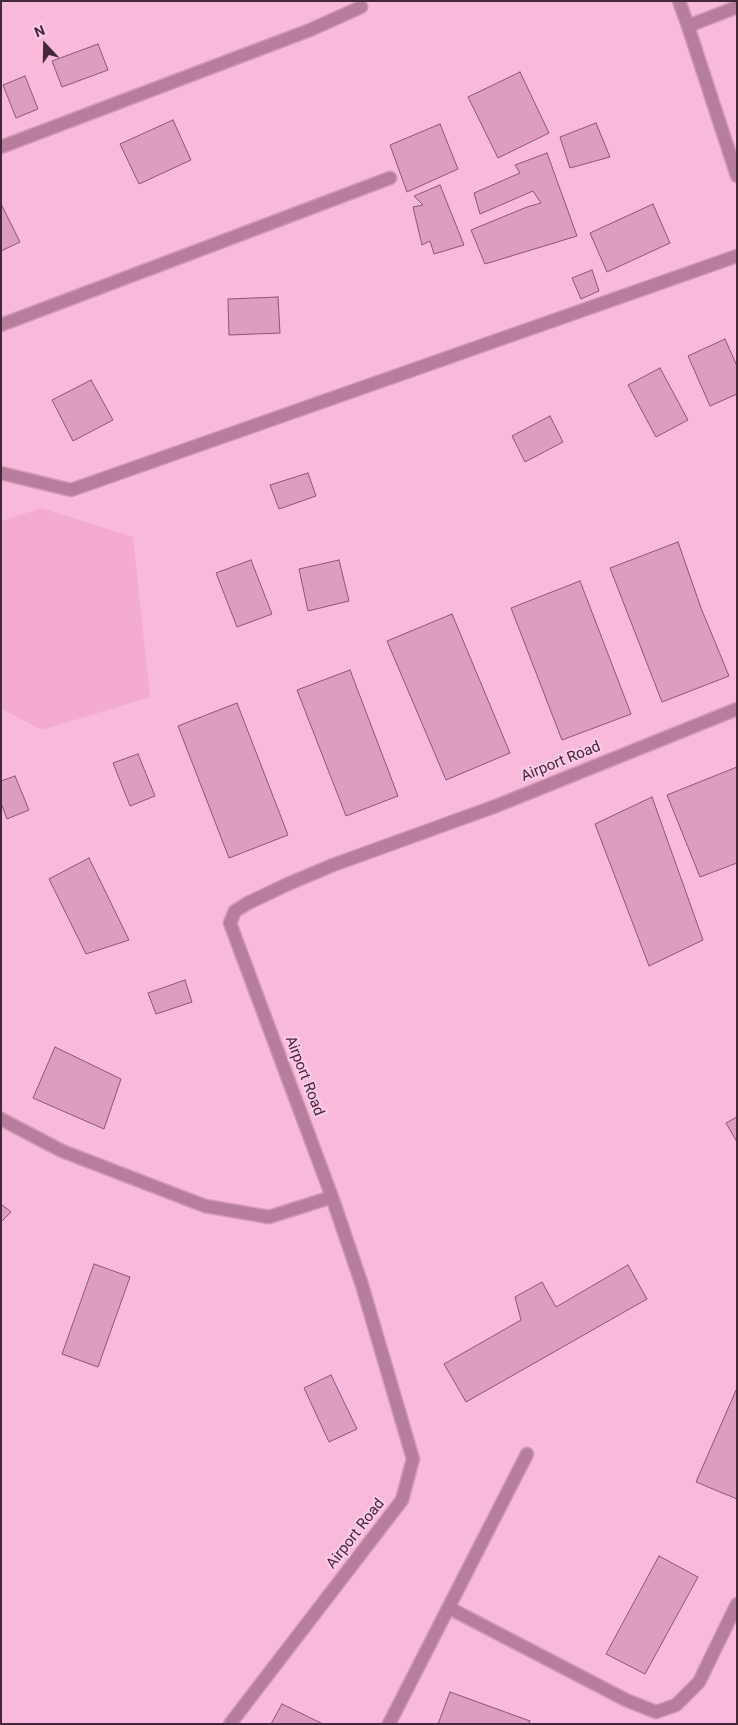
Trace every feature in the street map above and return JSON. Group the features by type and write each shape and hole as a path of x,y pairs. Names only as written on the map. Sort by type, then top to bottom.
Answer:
{"street":[{"path":"679,1 737,176"},
{"path":"688,26 737,6"},
{"path":"1,147 310,30 361,7"},
{"path":"1,325 390,178"},
{"path":"1,473 71,490 737,256"},
{"name":"Airport Road","path":"230,1724 402,1500 413,1459 362,1285 332,1197 230,923 236,911 248,903 333,865 496,806 737,709"},
{"path":"1,1118 62,1151 204,1206 269,1217 332,1197"},
{"path":"390,1724 527,1454"},
{"path":"449,1608 626,1700 656,1712 676,1705 699,1682 737,1604"}],"shaded area":[{"path":"41,508 133,537 150,697 42,730 1,709 1,521"}],"building":[{"path":"98,44 108,70 62,87 52,61"},
{"path":"520,72 549,133 498,158 468,97"},
{"path":"25,76 38,109 16,118 3,85"},
{"path":"173,120 191,160 139,184 120,144"},
{"path":"596,123 610,157 570,168 560,137"},
{"path":"440,124 458,169 407,192 390,145"},
{"path":"547,153 577,236 485,264 471,230 541,203 533,191 480,214 474,193 520,173 515,165"},
{"path":"440,185 464,245 434,254 430,241 422,245 413,207 423,205 414,196"},
{"path":"1,204 20,242 1,251"},
{"path":"653,204 670,243 607,272 590,233"},
{"path":"592,270 599,291 581,299 572,278"},
{"path":"278,297 280,333 229,335 228,299"},
{"path":"725,339 737,366 737,394 710,406 688,356"},
{"path":"660,368 688,420 656,437 628,385"},
{"path":"91,380 113,420 73,441 52,400"},
{"path":"550,416 563,442 525,462 512,436"},
{"path":"308,473 316,496 279,509 270,485"},
{"path":"678,542 701,608 729,676 662,702 610,568"},
{"path":"251,560 272,614 237,627 216,573"},
{"path":"339,560 349,601 308,611 299,569"},
{"path":"580,581 631,714 562,740 511,608"},
{"path":"452,614 510,753 446,780 387,641"},
{"path":"350,670 398,796 346,816 297,690"},
{"path":"237,703 288,835 229,858 178,726"},
{"path":"138,754 155,796 130,806 113,763"},
{"path":"737,767 737,863 700,877 667,795"},
{"path":"15,776 29,810 7,819 1,803 1,781"},
{"path":"652,797 703,940 649,966 595,824"},
{"path":"89,858 129,940 86,954 49,879"},
{"path":"185,980 192,1002 156,1014 148,993"},
{"path":"55,1047 121,1079 104,1129 33,1098"},
{"path":"737,1117 737,1142 726,1123"},
{"path":"1,1204 11,1212 1,1222"},
{"path":"94,1264 130,1277 98,1367 62,1354"},
{"path":"628,1265 647,1299 466,1402 444,1364 521,1320 515,1297 542,1282 556,1307"},
{"path":"331,1375 357,1429 329,1442 304,1388"},
{"path":"737,1388 737,1499 696,1482"},
{"path":"659,1556 698,1577 645,1674 606,1654"},
{"path":"450,1692 530,1721 529,1724 438,1724"},
{"path":"282,1704 323,1724 271,1724"}]}
